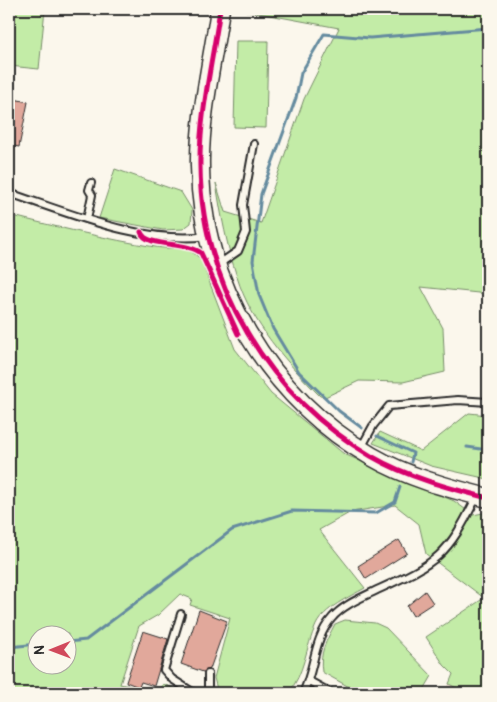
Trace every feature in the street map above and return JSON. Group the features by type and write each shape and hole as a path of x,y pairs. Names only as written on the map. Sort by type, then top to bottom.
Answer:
{"street":[{"path":"220,9 205,110 200,166 207,236 216,266 244,328 279,378 329,427 361,450 414,476 483,496"}],"lane":[{"path":"216,266 238,251 246,232 243,206 254,144"},
{"path":"87,219 92,195 88,190 90,183"},
{"path":"9,193 87,219 155,234 182,238 207,236"},
{"path":"361,450 373,426 390,406 458,400 488,402"},
{"path":"303,693 309,681 315,650 331,619 350,604 422,570 438,558 450,546 483,496"},
{"path":"181,614 164,670 172,680 194,693"},
{"path":"208,674 208,693"},
{"path":"309,681 331,693"}],"shaded area":[{"path":"449,684 466,693 444,693"}],"green space":[{"path":"9,9 45,9 39,69 9,66"},
{"path":"237,9 488,9 488,294 421,287 443,328 445,372 403,382 359,381 325,397 320,396 283,356 251,310 243,294 230,254 216,183 225,212 261,223 304,99 339,28"},
{"path":"236,41 268,41 266,128 234,127"},
{"path":"115,169 181,192 192,210 191,223 183,229 163,230 99,218"},
{"path":"9,215 118,240 155,247 186,250 196,255 201,260 235,349 271,394 344,454 454,501 473,515 488,512 488,693 466,693 449,684 453,674 444,665 426,637 484,598 426,554 419,524 395,505 351,512 319,530 365,588 338,604 320,619 312,634 298,678 288,693 218,693 214,678 230,618 190,605 192,599 180,594 158,615 139,626 120,684 157,692 163,684 185,693 9,693"},
{"path":"469,413 488,415 488,479 431,466 373,443 380,432 421,451"},
{"path":"345,620 375,623 386,628 432,676 422,693 360,693 322,672 322,653 326,642 335,624"}],"building":[{"path":"9,98 28,102 19,147 9,145"},
{"path":"399,540 407,553 366,579 358,566"},
{"path":"425,591 433,603 413,616 407,606"},
{"path":"199,610 227,621 210,669 203,672 181,664"},
{"path":"143,631 168,639 154,686 141,682 139,687 126,682"}],"waterway":[{"path":"362,428 339,411 299,372 273,329 259,295 253,261 261,194 296,98 301,73 324,34 370,38 488,28"},
{"path":"377,436 413,453 411,462"},
{"path":"467,447 488,450"},
{"path":"78,641 86,640 232,530 292,511 376,513 395,502 400,487"},
{"path":"9,647 28,645"}],"cycle path":[{"path":"220,9 207,88 200,147 203,210 213,253 228,294 248,333 272,369 301,402 334,431 371,456 399,470 443,486 488,498"},
{"path":"141,232 144,237 158,243 195,249 201,253 238,334"}]}
